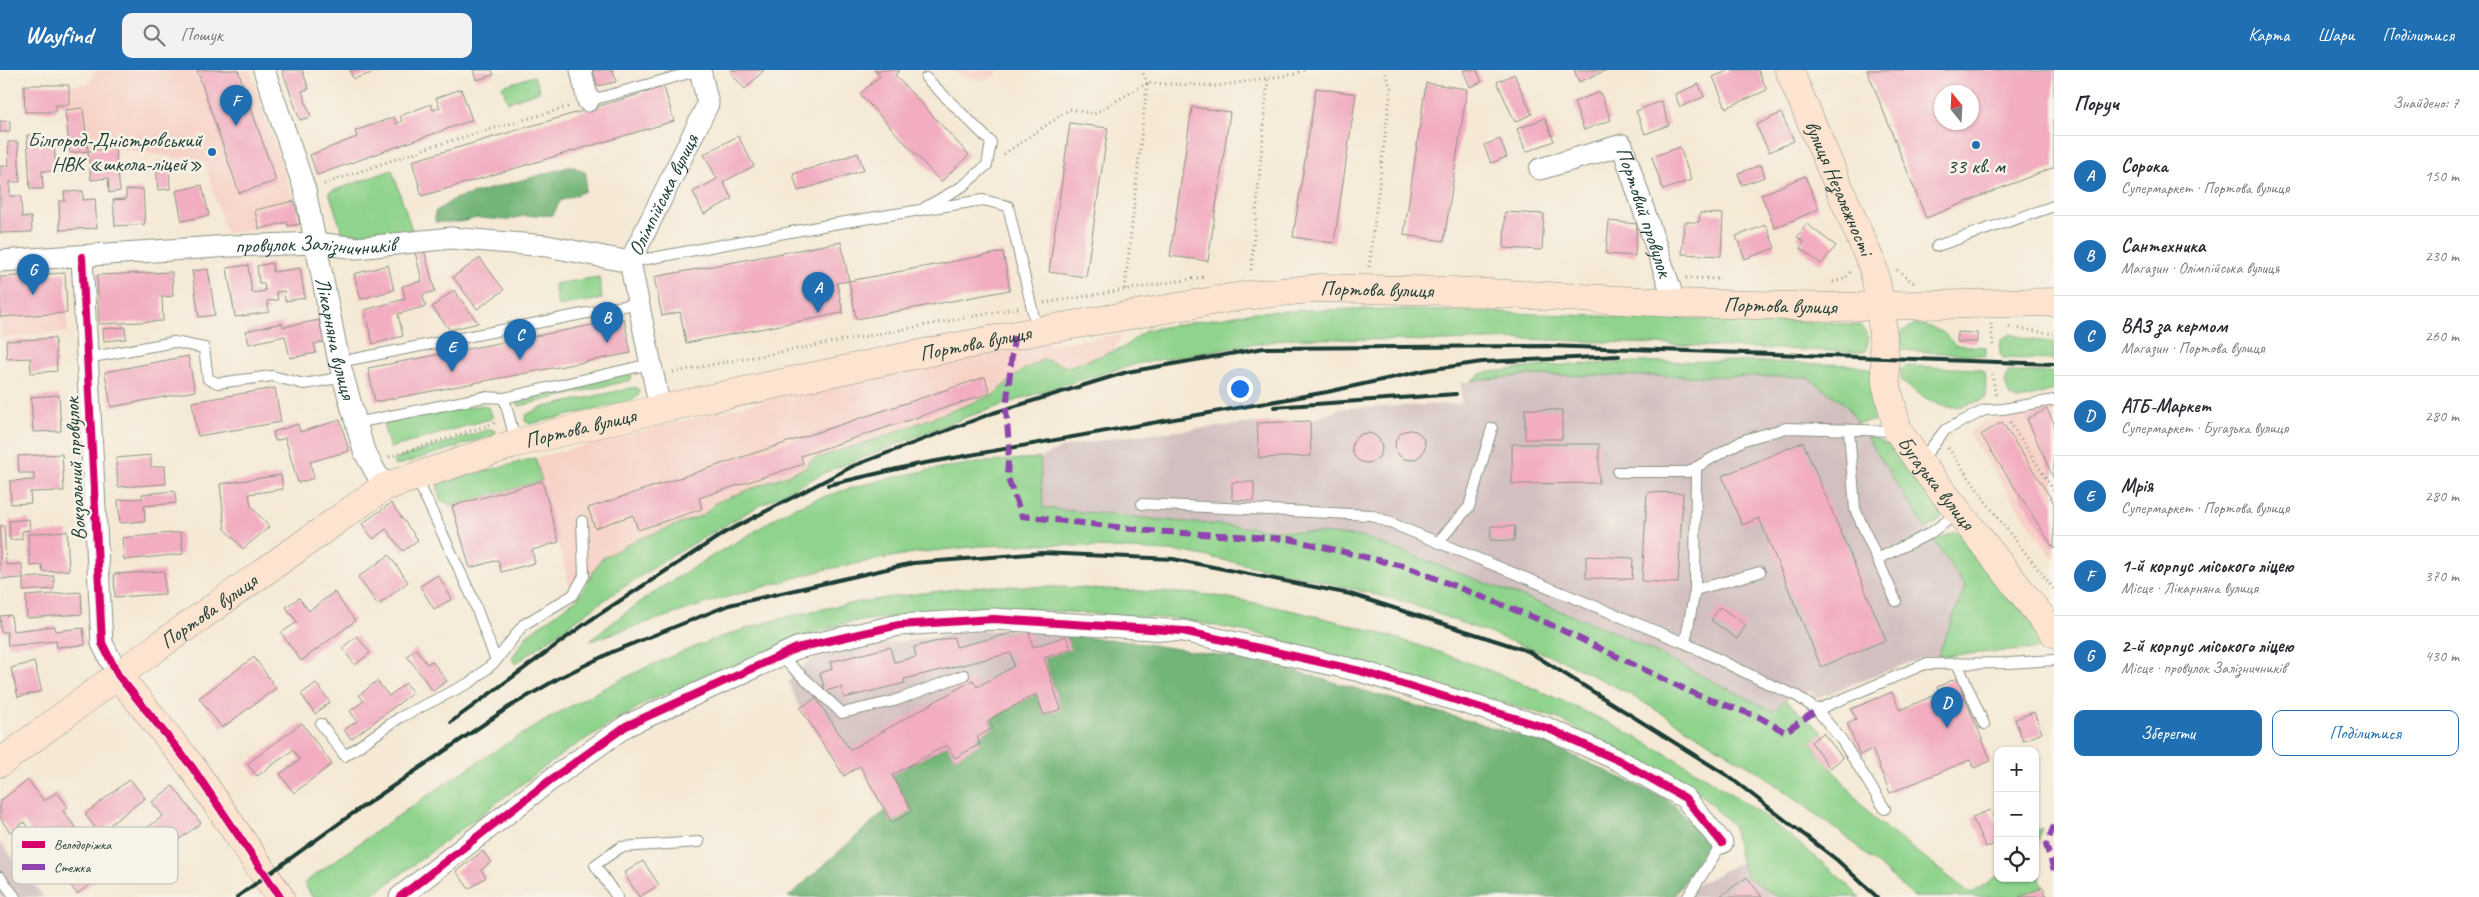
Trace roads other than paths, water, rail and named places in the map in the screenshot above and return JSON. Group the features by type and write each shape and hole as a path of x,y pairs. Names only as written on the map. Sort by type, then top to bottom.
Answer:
{"main road":[{"name":"вулиця Незалежності","path":"1789,70 1873,267 1881,307"},
{"name":"Портова вулиця","path":"0,763 118,674 384,487 516,443 660,409 904,357 1037,332 1242,296 1320,288 1452,291 1675,303 1881,307 2054,302"},
{"name":"Бугазька вулиця","path":"1881,307 1886,383 1898,431 1920,463 2054,632"},
{"path":"118,674 192,767 280,897"}],"street":[{"name":"Лікарняна вулиця","path":"264,70 305,190 341,369 364,451 384,487"},
{"path":"581,70 588,101"},
{"name":"Олімпійська вулиця","path":"660,409 630,262 708,104 700,70"},
{"name":"Портовий провулок","path":"1540,169 1622,145 1675,303"},
{"name":"провулок Залізничників","path":"0,261 231,246 316,244 357,248 451,238 547,246 630,262"},
{"name":"Вокзальний провулок","path":"82,257 102,643 118,674"},
{"path":"400,897 550,781 626,726 797,648 899,626 994,619 1183,631 1360,671 1547,728 1620,761 1685,798 1722,844"}],"lane":[{"path":"588,101 700,70"},
{"path":"918,211 963,186 987,165 991,142 926,78"},
{"path":"630,262 984,200 1008,206 1037,332"},
{"path":"1937,246 2054,206"},
{"path":"87,358 174,342 204,348 208,379 218,384 272,376 304,384 341,369 638,303"},
{"path":"356,423 484,397 504,398 650,364"},
{"path":"504,398 516,443"},
{"path":"1920,463 1945,430 1985,410 2003,409 2054,400"},
{"path":"1438,542 1469,507 1492,428"},
{"path":"1618,472 1688,472 1744,440 1786,428 1898,431"},
{"path":"1849,430 1854,509 1896,601"},
{"path":"1685,642 1695,590 1696,467"},
{"path":"415,476 473,599 496,661"},
{"path":"1142,504 1371,515 1685,642 1797,696 1817,710 1842,739 1886,809"},
{"path":"1877,559 1929,534 1959,512"},
{"path":"321,724 345,756 399,718 472,682 496,661 523,625 573,595 584,576 582,522"},
{"path":"1695,590 1760,572"},
{"path":"780,656 842,713 894,701 964,675"},
{"path":"1817,710 1925,664 2054,660"},
{"path":"1957,664 1984,724"},
{"path":"617,897 595,865 621,847 699,842"},
{"path":"1688,897 1722,844"},
{"path":"0,877 15,897"}],"railway":[{"path":"451,722 589,621 724,533 853,466 993,413 1127,372 1264,348 1547,346 2054,364"},
{"path":"828,485 914,465 1327,392 1427,370 1482,362 1619,356"},
{"path":"1274,407 1456,394"},
{"path":"237,897 352,814 509,707 559,678 612,652 729,605 913,563 1042,553 1173,559 1350,594 1528,651 1728,776 1837,860 1877,897"}],"place":[{"name":"1-й корпус міського ліцею","path":"236,126"},
{"name":"33 кв. м","path":"1976,145"},
{"name":"Білгород-Дністровський НВК «школа-ліцей»","path":"212,152"},
{"name":"2-й корпус міського ліцею","path":"33,295"},
{"name":"Сорока","path":"818,313"},
{"name":"Сантехника","path":"607,343"},
{"name":"ВАЗ за кермом","path":"520,360"},
{"name":"Мрія","path":"452,372"},
{"name":"АТБ-Маркет","path":"1947,728"}]}
